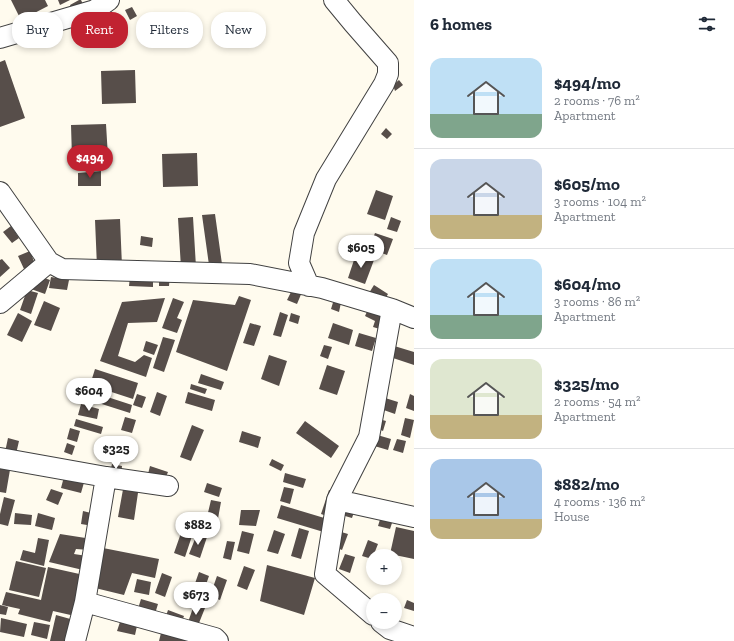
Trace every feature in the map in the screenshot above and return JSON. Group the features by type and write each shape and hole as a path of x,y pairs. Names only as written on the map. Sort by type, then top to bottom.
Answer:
{"street":[{"path":"0,38 95,10 109,0"},
{"path":"309,286 299,263 304,233 326,179 384,84 388,74 388,63 334,0"},
{"path":"0,192 48,262 62,269 250,274 322,288 392,309 414,318"},
{"path":"0,303 48,262"},
{"path":"366,609 325,574 337,500 369,437 392,309"},
{"path":"0,458 106,477 168,486"},
{"path":"75,641 85,602 106,477"},
{"path":"337,500 414,517"},
{"path":"85,602 215,638 218,641"},
{"path":"390,629 414,637"}],"building":[{"path":"11,0 45,0 48,6 36,12 17,12"},
{"path":"58,0 70,0 60,5"},
{"path":"81,0 84,6 72,11 70,5"},
{"path":"132,7 136,17 130,20 128,12 125,10"},
{"path":"5,60 25,118 0,127 0,62"},
{"path":"135,70 136,103 102,104 101,71"},
{"path":"399,80 403,85 395,91 393,85"},
{"path":"106,124 108,157 72,158 71,125"},
{"path":"386,128 392,134 387,139 381,134"},
{"path":"197,153 198,186 163,187 162,154"},
{"path":"101,171 101,186 78,186 78,173"},
{"path":"376,190 393,196 385,220 367,214"},
{"path":"215,214 222,264 209,265 202,215"},
{"path":"193,217 196,267 181,268 178,218"},
{"path":"391,217 401,221 397,232 387,229"},
{"path":"120,219 122,266 97,267 95,220"},
{"path":"11,226 19,238 12,243 3,232"},
{"path":"375,233 393,239 387,255 369,248"},
{"path":"141,236 153,238 152,247 140,245"},
{"path":"30,251 35,264 24,269 18,256"},
{"path":"356,254 374,260 365,284 348,278"},
{"path":"2,259 10,268 0,277 0,260"},
{"path":"159,274 170,274 169,286 159,286"},
{"path":"36,275 50,280 45,294 31,289"},
{"path":"130,276 153,277 153,287 129,286"},
{"path":"51,277 69,280 67,290 49,288"},
{"path":"374,285 388,294 384,301 369,293"},
{"path":"293,288 302,292 297,304 287,300"},
{"path":"27,290 38,293 31,314 20,310"},
{"path":"239,296 251,300 227,371 176,352 193,300 235,305"},
{"path":"335,296 342,298 339,312 331,309"},
{"path":"165,298 157,322 128,323 118,356 135,362 144,355 152,358 146,377 100,361 122,302"},
{"path":"173,298 184,302 177,318 182,320 177,333 162,328"},
{"path":"44,301 60,308 51,331 34,325"},
{"path":"370,305 389,314 383,330 373,327 375,321 365,316"},
{"path":"280,312 288,315 281,337 273,335"},
{"path":"18,313 32,321 22,342 7,335"},
{"path":"291,313 300,316 298,324 289,321"},
{"path":"250,323 261,326 254,346 243,343"},
{"path":"333,323 353,330 349,345 328,338"},
{"path":"359,333 376,338 372,351 355,346"},
{"path":"163,337 175,340 164,372 153,368"},
{"path":"146,341 158,345 154,355 143,351"},
{"path":"324,345 332,347 328,359 320,356"},
{"path":"391,345 414,352 414,365 387,356"},
{"path":"269,355 287,361 279,386 261,379"},
{"path":"327,365 345,371 337,395 319,389"},
{"path":"95,369 138,383 133,399 90,385"},
{"path":"201,374 224,382 221,390 198,383"},
{"path":"191,384 207,389 205,394 190,389"},
{"path":"89,391 132,405 130,413 86,399"},
{"path":"157,392 167,396 160,416 150,412"},
{"path":"188,392 215,400 212,411 185,403"},
{"path":"137,394 146,397 142,408 133,405"},
{"path":"410,394 414,396 414,411 406,408"},
{"path":"382,397 398,402 395,414 378,408"},
{"path":"81,404 99,409 97,419 78,415"},
{"path":"125,417 136,420 132,433 121,430"},
{"path":"405,418 414,420 410,438 401,435"},
{"path":"76,419 103,427 101,434 74,426"},
{"path":"379,419 386,421 383,431 376,428"},
{"path":"305,421 339,446 331,458 296,433"},
{"path":"192,425 204,430 191,461 180,457"},
{"path":"70,428 80,431 77,442 67,439"},
{"path":"242,431 261,437 258,448 239,442"},
{"path":"374,434 391,439 388,450 371,445"},
{"path":"8,438 19,441 16,454 5,452"},
{"path":"117,438 126,441 124,449 115,446"},
{"path":"397,439 406,441 403,453 393,450"},
{"path":"67,443 75,446 72,455 64,452"},
{"path":"272,459 284,465 281,471 269,465"},
{"path":"0,462 11,464 6,493 0,492"},
{"path":"112,464 122,466 121,475 110,473"},
{"path":"150,466 168,472 165,479 148,474"},
{"path":"65,473 85,479 81,493 61,488"},
{"path":"285,473 306,479 303,488 283,482"},
{"path":"207,483 222,488 219,497 204,492"},
{"path":"124,484 139,486 134,520 118,517"},
{"path":"284,487 294,489 290,504 280,501"},
{"path":"51,489 63,493 58,505 46,500"},
{"path":"329,490 335,492 327,516 321,514"},
{"path":"4,497 15,500 8,526 0,524 0,514"},
{"path":"211,500 221,502 217,524 206,521"},
{"path":"281,505 331,520 327,533 277,518"},
{"path":"340,508 354,512 352,518 338,514"},
{"path":"241,510 260,510 256,526 239,525"},
{"path":"83,511 95,514 93,526 81,524"},
{"path":"15,513 32,515 31,525 14,524"},
{"path":"38,513 55,518 52,530 35,526"},
{"path":"382,513 394,517 390,529 378,526"},
{"path":"396,527 414,531 414,559 402,556 402,549 391,549"},
{"path":"299,528 309,531 301,559 291,556"},
{"path":"274,530 285,534 278,554 267,551"},
{"path":"242,531 254,534 249,554 237,551"},
{"path":"338,531 348,534 342,550 333,546"},
{"path":"181,533 192,536 185,557 174,553"},
{"path":"60,534 92,539 89,550 76,549 74,554 87,556 83,570 49,562"},
{"path":"197,534 207,537 200,558 189,554"},
{"path":"38,538 49,540 44,566 20,560 23,550 35,553"},
{"path":"368,540 378,544 376,549 366,549 366,557 362,556"},
{"path":"227,541 235,542 231,560 223,558"},
{"path":"103,548 159,559 155,578 132,573 124,595 91,587"},
{"path":"345,554 355,557 350,573 339,569"},
{"path":"16,561 46,568 39,597 9,590"},
{"path":"267,565 315,578 304,615 260,601"},
{"path":"244,566 255,570 247,590 237,586"},
{"path":"48,567 84,575 75,616 53,611 50,622 18,614 20,609 2,605 6,592 41,600"},
{"path":"199,572 209,576 202,596 192,592"},
{"path":"162,573 172,577 165,597 155,593"},
{"path":"217,576 227,580 220,600 210,596"},
{"path":"137,579 151,582 149,595 134,592"},
{"path":"141,599 158,604 154,617 137,612"},
{"path":"407,600 414,603 414,611 404,608"},
{"path":"0,605 8,607 6,615 0,614"},
{"path":"194,605 205,608 197,628 187,625"},
{"path":"168,610 184,616 181,624 165,619"},
{"path":"56,615 74,620 68,641 50,641"},
{"path":"1,618 27,624 24,637 0,632"},
{"path":"34,622 50,625 47,639 31,635"},
{"path":"120,622 137,626 135,635 117,631"},
{"path":"161,633 194,641 159,641"}]}
